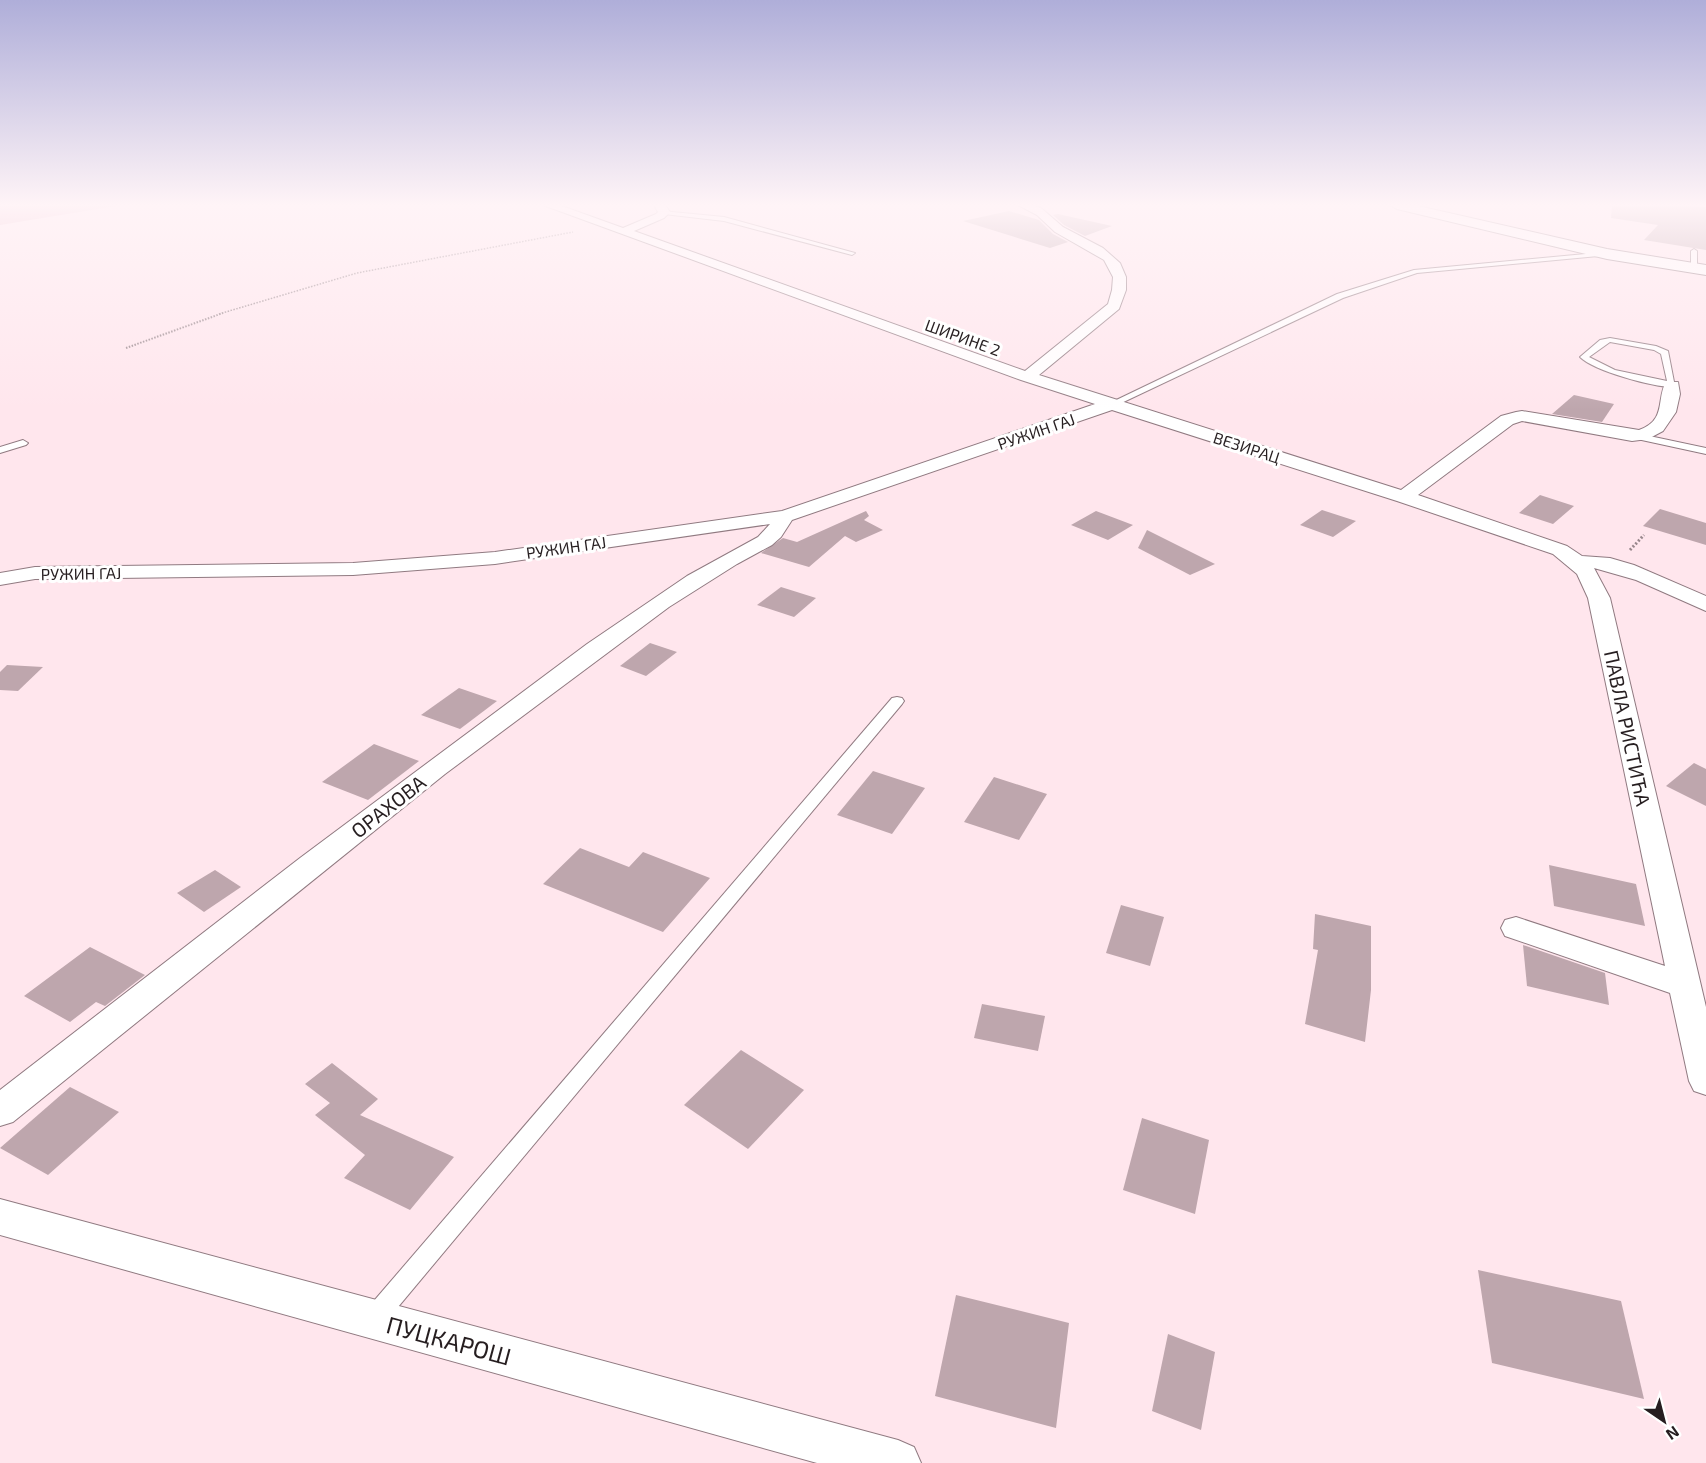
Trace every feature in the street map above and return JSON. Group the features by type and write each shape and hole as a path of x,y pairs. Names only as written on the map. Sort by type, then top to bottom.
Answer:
{"street":[{"name":"ШИРИНЕ 2","path":"741,273 1027,377"},
{"path":"1027,377 1114,306 1121,291 1119,273"},
{"name":"ВЕЗИРАЦ","path":"1027,377 1404,497"},
{"path":"1404,497 1507,420 1522,416 1640,437 1650,435 1659,428 1672,398 1672,385"},
{"name":"РУЖИН ГАЈ","path":"0,579 35,573 353,569 495,558 785,516 1112,404"},
{"name":"ПАВЛА РИСТИЋА","path":"1404,497 1560,550 1579,562 1593,581 1599,598 1706,1081"},
{"name":"ОРАХОВА","path":"0,1111 470,743 643,614 765,541 774,533 785,516"},
{"path":"1579,562 1603,564 1635,573 1706,604"},
{"path":"1516,928 1685,985"},
{"name":"ПУЦКАРОШ","path":"0,1218 898,1463"}],"lane":[{"path":"1112,404 1340,296 1409,273"},
{"path":"1610,340 1656,348 1665,353 1672,385 1596,366 1584,357 1603,342 1610,340"},
{"path":"1640,437 1706,451"},
{"path":"0,450 23,443"},
{"path":"373,1320 897,700"}],"path":[{"path":"126,348 241,306 356,273"}],"building":[{"path":"1574,395 1614,404 1602,422 1552,414"},
{"path":"1540,495 1574,506 1553,524 1519,513"},
{"path":"1660,509 1706,523 1706,545 1643,526"},
{"path":"1322,510 1356,521 1333,537 1300,525"},
{"path":"866,511 869,516 864,520 883,530 856,542 845,536 809,567 761,553 783,538 797,542"},
{"path":"1096,511 1133,525 1108,540 1071,525"},
{"path":"1147,530 1215,564 1190,575 1138,548"},
{"path":"781,587 816,598 794,617 757,605"},
{"path":"650,643 677,652 646,676 620,666"},
{"path":"7,665 43,667 18,691 0,690 0,672"},
{"path":"459,688 497,701 460,729 421,715"},
{"path":"374,744 419,761 368,800 322,782"},
{"path":"1694,763 1706,769 1706,806 1666,786"},
{"path":"873,771 925,788 892,834 837,815"},
{"path":"994,777 1047,794 1019,840 964,822"},
{"path":"580,848 629,867 643,852 710,878 663,932 543,884"},
{"path":"1549,865 1636,884 1645,926 1554,906"},
{"path":"215,870 241,887 204,912 177,893"},
{"path":"1121,905 1164,917 1150,966 1106,953"},
{"path":"1315,914 1371,926 1371,990 1365,1042 1305,1024 1318,950 1313,949"},
{"path":"1523,945 1605,973 1609,1005 1527,986"},
{"path":"90,947 145,975 105,1006 96,1002 70,1022 24,996"},
{"path":"982,1004 1045,1016 1038,1051 974,1038"},
{"path":"741,1050 804,1090 748,1149 684,1105"},
{"path":"332,1063 378,1099 360,1115 454,1157 410,1210 344,1178 365,1155 315,1115 330,1103 305,1084"},
{"path":"70,1087 119,1112 48,1175 0,1148"},
{"path":"1142,1118 1209,1140 1195,1214 1123,1190"},
{"path":"1478,1270 1621,1301 1644,1399 1492,1363"},
{"path":"956,1295 1069,1323 1056,1428 935,1396"},
{"path":"1168,1334 1215,1352 1201,1430 1152,1411"}]}
